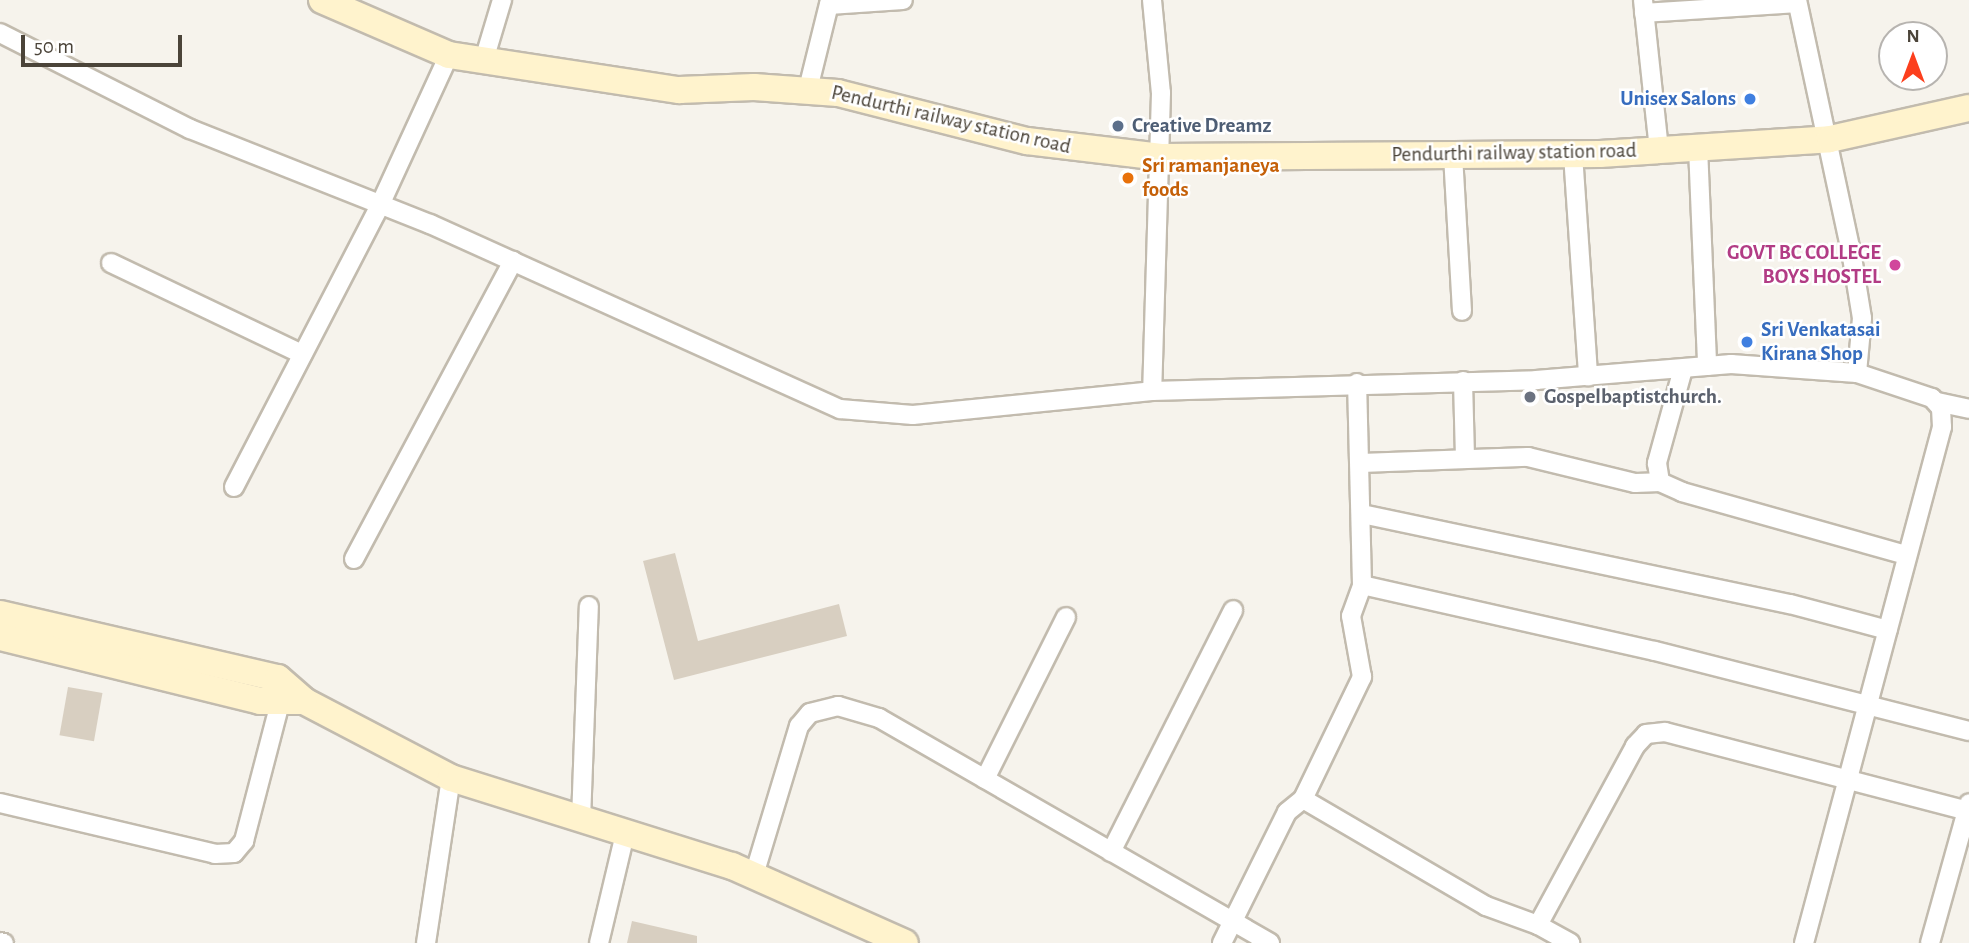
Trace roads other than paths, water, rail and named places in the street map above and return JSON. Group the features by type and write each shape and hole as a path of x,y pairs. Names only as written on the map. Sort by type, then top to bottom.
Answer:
{"street":[{"name":"Pendurthi railway station road","path":"322,0 449,55 678,90 808,89 871,100 1027,141 1161,157 1573,154 1659,150 1830,139 1969,108"},
{"path":"484,60 502,0"},
{"path":"808,89 830,3 903,0"},
{"path":"1152,0 1160,80 1161,157 1152,391"},
{"path":"1659,150 1643,7 1797,1 1830,139 1861,318 1857,373"},
{"path":"0,33 156,114 513,261 840,410 913,415 1152,391 1588,376 1707,366 1768,365 1857,373 1937,402 1969,409"},
{"path":"234,487 380,205 449,55"},
{"path":"1698,147 1707,366"},
{"path":"1573,154 1588,376"},
{"path":"1453,155 1462,311"},
{"path":"354,559 513,261"},
{"path":"111,263 302,354"},
{"path":"1660,482 1657,463 1683,369"},
{"path":"1462,381 1465,459"},
{"path":"1222,943 1287,812 1303,799 1362,677 1351,615 1362,585 1357,383"},
{"path":"1804,943 1942,427 1937,402"},
{"path":"1361,463 1528,457 1635,484 1660,482 1682,492 1906,555"},
{"path":"1362,514 1777,601 1888,630"},
{"path":"1362,585 1655,651 1969,731"},
{"path":"581,820 589,606"},
{"path":"1111,852 1233,610"},
{"path":"0,614 278,678 292,702"},
{"path":"985,779 1066,617"},
{"path":"0,637 292,702 451,778 754,875 905,943"},
{"path":"0,803 215,853 234,853 244,841 255,783 292,702"},
{"path":"754,875 799,726 810,713 838,706 860,710 1270,943"},
{"path":"1538,925 1635,746 1646,734 1665,732 1968,808 1930,943"},
{"path":"426,943 451,778"},
{"path":"1303,799 1486,906 1538,925 1570,943"},
{"path":"599,943 625,834"}],"place":[{"name":"Unisex Salons","path":"1750,99"},
{"name":"Creative Dreamz","path":"1118,126"},
{"name":"Sri ramanjaneya foods","path":"1128,178"},
{"name":"GOVT BC COLLEGE BOYS HOSTEL","path":"1895,265"},
{"name":"Sri Venkatasai Kirana Shop","path":"1747,342"},
{"name":"Gospelbaptistchurch.","path":"1530,397"}]}
